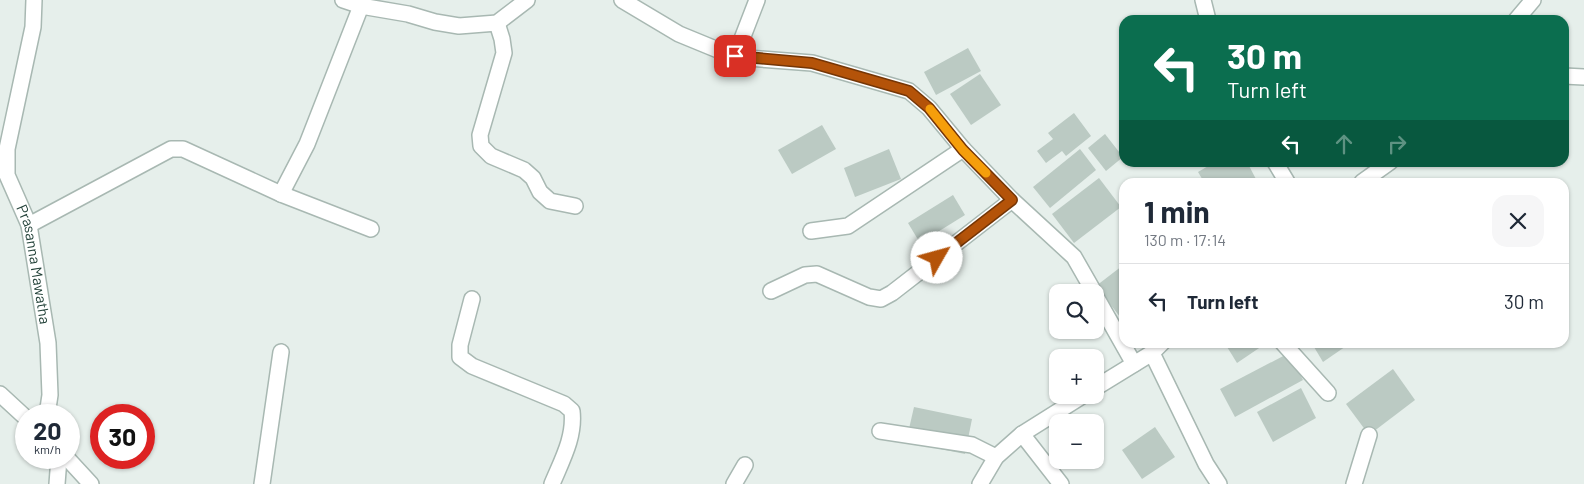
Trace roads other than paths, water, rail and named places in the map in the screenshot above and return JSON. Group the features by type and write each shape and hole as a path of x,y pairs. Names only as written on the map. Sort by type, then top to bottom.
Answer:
{"street":[{"name":"Prasanna Mawatha","path":"34,0 33,26 6,149 7,175 29,225 48,343 49,404"},
{"path":"343,0 362,6 459,26 497,23 527,0"},
{"path":"622,0 679,34 735,56 812,63 909,91 929,108 963,150 1012,200 1074,257 1089,284"},
{"path":"735,56 758,0"},
{"path":"1203,0 1207,15"},
{"path":"1520,15 1534,0"},
{"path":"282,194 307,144 362,6"},
{"path":"497,23 504,53 480,135 481,146 491,156 524,170 533,178 540,192 550,201 575,206"},
{"path":"1569,76 1584,77"},
{"path":"29,225 171,149 183,149 282,194 371,229"},
{"path":"811,231 848,226 963,150"},
{"path":"1278,167 1285,178"},
{"path":"1368,178 1383,167"},
{"path":"771,291 805,275 817,274 869,297 881,299 892,293 1012,200"},
{"path":"472,299 460,345 460,357 472,366 564,404 572,411 574,424 570,441 552,484"},
{"path":"1104,312 1119,338"},
{"path":"1125,348 1134,364"},
{"path":"1104,382 1157,348"},
{"path":"1287,348 1328,393"},
{"path":"262,484 281,352"},
{"path":"1152,353 1206,464 1219,484"},
{"path":"0,394 15,408"},
{"path":"980,484 996,457 1022,434 1070,404"},
{"path":"880,432 972,445 996,457"},
{"path":"1022,434 1061,484"},
{"path":"1354,484 1369,435"},
{"path":"734,484 745,465"},
{"path":"57,484 58,469"},
{"path":"77,469 91,484"}]}
